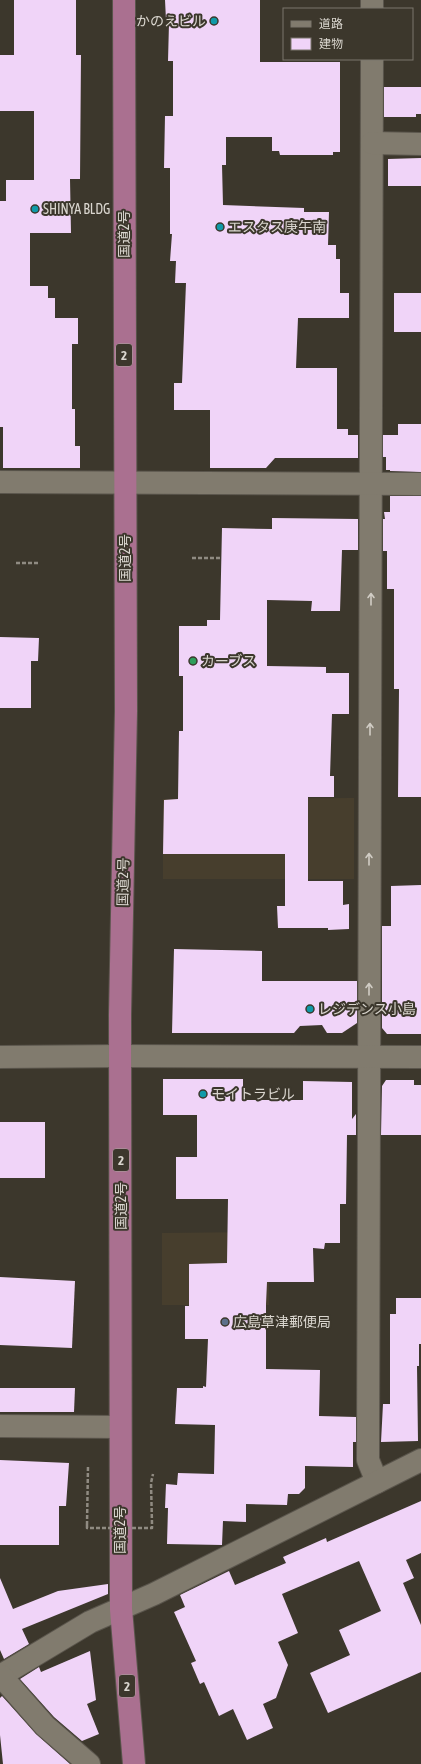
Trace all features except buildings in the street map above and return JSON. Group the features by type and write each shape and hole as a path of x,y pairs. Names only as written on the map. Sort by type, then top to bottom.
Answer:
{"highway":[{"name":"国道2号","path":"124,0 124,483 126,710 120,1008 121,1609 134,1764"}],"street":[{"path":"372,60 372,484 368,1056 368,1460 377,1482"},
{"path":"372,143 421,144"},
{"path":"0,482 421,484"},
{"path":"0,1057 421,1056"},
{"path":"0,1426 120,1427"},
{"path":"89,1764 45,1726 0,1676 90,1622 154,1594 421,1460"}],"path":[{"path":"192,558 222,558"},
{"path":"16,563 40,563"},
{"path":"88,1466 87,1528 152,1528 151,1483 153,1474"}],"shaded area":[{"path":"354,798 354,879 163,879 163,799"},
{"path":"269,1232 269,1305 162,1305 162,1233"}],"place":[{"name":"かのえビル","path":"214,21"},
{"name":"SHINYA BLDG","path":"35,209"},
{"name":"エスタス庚午南","path":"220,227"},
{"name":"カーブス","path":"193,661"},
{"name":"レジデンス小島","path":"310,1009"},
{"name":"モイトラビル","path":"203,1094"},
{"name":"広島草津郵便局","path":"225,1322"}]}
